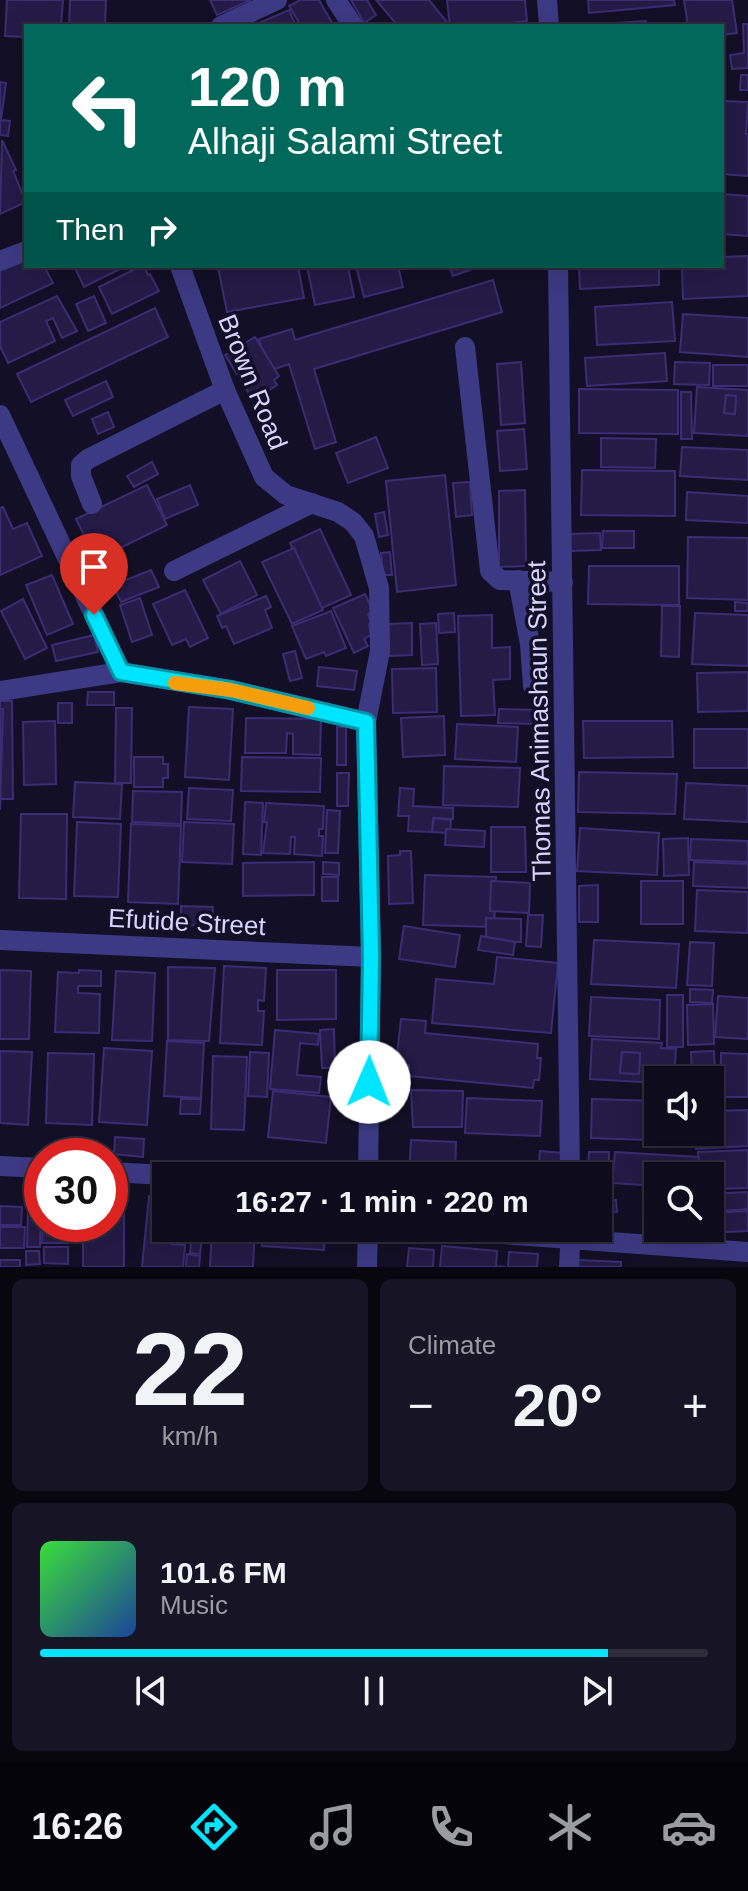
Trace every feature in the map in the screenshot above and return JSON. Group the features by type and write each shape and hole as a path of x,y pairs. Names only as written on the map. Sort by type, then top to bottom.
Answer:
{"street":[{"path":"225,24 277,0"},
{"path":"336,0 352,24"},
{"path":"547,0 549,24"},
{"path":"0,261 24,252"},
{"name":"Brown Road","path":"181,268 225,390 264,477 286,495 338,512 353,522 364,536 375,566 379,588 380,651 366,722 371,957 368,1162"},
{"name":"Thomas Animashaun Street","path":"558,268 570,1162"},
{"path":"465,347 490,571 500,580 563,582"},
{"path":"92,504 81,476 81,465 88,459 225,390"},
{"path":"0,415 121,672"},
{"path":"174,571 312,503"},
{"path":"518,580 530,644 533,686"},
{"path":"0,691 121,672 231,690 366,722"},
{"name":"Efutide Street","path":"0,940 371,957"},
{"path":"0,1166 24,1167"},
{"path":"128,1173 152,1174"},
{"path":"612,1238 748,1252"},
{"path":"367,1267 368,1242"},
{"path":"569,1267 571,1242"}],"building":[{"path":"7,0 63,0 61,24 24,24 24,37 5,36"},
{"path":"70,0 106,0 105,24 69,24"},
{"path":"210,0 251,0 217,15"},
{"path":"300,0 319,0 333,24 300,24 289,6"},
{"path":"351,0 367,0 376,15 364,23"},
{"path":"376,0 429,0 447,22 444,24 396,24"},
{"path":"447,0 525,0 527,21 450,24"},
{"path":"588,0 674,0 675,5 589,13"},
{"path":"684,0 732,0 737,33 724,35 724,24 688,24"},
{"path":"289,10 295,24 260,24"},
{"path":"646,21 647,24 615,24"},
{"path":"743,24 748,24 748,68 732,69 730,55 744,53"},
{"path":"741,75 748,75 748,90 740,90"},
{"path":"0,82 6,83 1,120 10,121 8,136 0,135"},
{"path":"724,101 748,102 748,176 724,174"},
{"path":"2,140 16,170 13,171 24,203 0,214"},
{"path":"724,194 748,196 748,236 724,234"},
{"path":"748,256 748,296 683,299 682,268 724,268 724,257"},
{"path":"24,259 24,268 45,268 53,283 0,308 0,270"},
{"path":"75,268 122,268 84,287"},
{"path":"137,268 145,268 159,291 112,314 99,287"},
{"path":"218,268 298,268 304,298 227,312"},
{"path":"307,268 348,268 354,297 315,305"},
{"path":"357,268 398,268 403,287 364,297"},
{"path":"450,268 475,268 453,276"},
{"path":"579,268 659,268 659,285 580,289"},
{"path":"493,280 502,312 314,369 336,442 315,449 289,364 269,371 259,339 292,329 295,340"},
{"path":"57,296 77,331 62,338 53,318 46,321 55,341 8,363 0,346 0,322"},
{"path":"94,296 106,323 88,331 76,304"},
{"path":"672,302 675,341 597,345 595,307"},
{"path":"155,308 168,337 31,402 17,374"},
{"path":"683,314 748,318 748,357 680,352"},
{"path":"255,337 279,376 274,380 277,385 262,395 258,389 250,395 225,355"},
{"path":"665,353 667,381 587,386 585,358"},
{"path":"521,362 525,423 501,425 497,364"},
{"path":"675,362 710,363 709,385 674,384"},
{"path":"713,365 748,365 748,386 713,386"},
{"path":"106,381 113,397 73,416 65,400"},
{"path":"697,387 748,390 748,436 694,433","holes":["726,395 736,396 735,414 724,413"]},
{"path":"579,389 678,390 678,434 579,433"},
{"path":"681,392 691,392 692,439 681,439"},
{"path":"726,395 736,396 735,414 724,413"},
{"path":"108,412 114,427 98,434 92,419"},
{"path":"524,429 527,469 500,471 497,431"},
{"path":"376,437 388,468 348,483 336,453"},
{"path":"601,438 656,439 655,468 601,467"},
{"path":"682,447 748,450 748,480 680,476"},
{"path":"152,462 158,474 134,487 127,476"},
{"path":"582,470 675,471 675,516 581,515"},
{"path":"445,475 456,585 397,592 386,481"},
{"path":"470,482 472,515 456,517 453,483"},
{"path":"147,485 167,525 96,560 76,519"},
{"path":"190,485 198,505 165,519 157,499"},
{"path":"525,490 526,566 499,567 499,491"},
{"path":"687,492 748,496 748,523 686,520"},
{"path":"3,507 13,529 27,523 42,556 0,575 0,508"},
{"path":"384,512 388,535 379,537 375,514"},
{"path":"320,529 351,595 320,609 290,543"},
{"path":"603,531 634,531 634,548 602,548"},
{"path":"600,533 601,550 570,551 569,534"},
{"path":"688,537 748,538 748,600 687,598"},
{"path":"294,548 323,610 292,624 262,562"},
{"path":"390,552 392,575 383,575 381,553"},
{"path":"240,561 257,595 221,614 203,580"},
{"path":"589,566 679,566 679,605 588,604"},
{"path":"151,570 159,587 121,602 113,585"},
{"path":"52,575 73,624 47,635 26,585"},
{"path":"185,590 208,638 190,647 186,639 172,645 153,604"},
{"path":"365,594 373,612 368,614 371,635 364,639 368,646 354,653 333,608"},
{"path":"266,596 271,607 265,610 272,628 234,644 226,626 222,628 217,616"},
{"path":"140,598 152,635 132,642 120,605"},
{"path":"23,599 47,648 25,659 1,611"},
{"path":"735,602 748,603 748,611 735,611"},
{"path":"662,606 680,606 679,657 661,656"},
{"path":"331,611 346,648 326,656 324,652 306,659 292,626"},
{"path":"454,613 455,632 439,633 438,614"},
{"path":"695,613 748,615 748,666 692,664"},
{"path":"492,615 492,648 510,647 510,679 493,680 495,715 461,716 458,616"},
{"path":"412,623 412,655 389,656 388,624"},
{"path":"436,623 438,664 422,665 420,624"},
{"path":"94,635 98,652 56,661 52,645"},
{"path":"295,651 302,678 290,681 283,654"},
{"path":"319,667 357,671 354,690 317,686"},
{"path":"436,668 437,712 393,713 392,669"},
{"path":"748,672 748,711 698,712 697,673"},
{"path":"88,692 114,692 114,705 87,705"},
{"path":"0,701 12,701 13,799 0,799"},
{"path":"58,703 72,703 72,723 58,723"},
{"path":"189,707 233,709 229,780 185,777"},
{"path":"116,708 132,708 131,783 115,783"},
{"path":"0,709 3,709 0,810"},
{"path":"499,709 536,710 535,724 498,723"},
{"path":"444,716 445,755 403,757 401,718"},
{"path":"246,718 321,719 320,755 293,754 293,734 287,733 286,753 245,753"},
{"path":"55,721 56,784 24,785 23,722"},
{"path":"583,721 672,721 673,757 584,758"},
{"path":"457,724 518,727 516,762 455,759"},
{"path":"337,727 346,727 346,765 337,765"},
{"path":"694,729 748,729 748,768 694,768"},
{"path":"134,757 163,757 163,764 168,764 168,778 163,778 163,787 134,787"},
{"path":"242,757 321,758 320,792 241,791"},
{"path":"444,766 520,768 518,807 443,805"},
{"path":"579,772 677,774 675,814 578,812"},
{"path":"337,773 349,773 348,806 337,806"},
{"path":"75,782 122,784 120,819 73,817"},
{"path":"686,783 748,786 748,822 684,819"},
{"path":"189,788 233,790 231,821 187,819"},
{"path":"400,788 414,789 413,806 453,808 453,819 433,818 432,832 408,831 409,816 398,816"},
{"path":"133,791 182,792 181,824 132,822"},
{"path":"245,802 263,803 261,855 243,854"},
{"path":"266,803 324,806 323,829 319,829 319,836 323,836 322,856 294,854 295,837 291,837 290,854 263,853"},
{"path":"327,810 340,811 338,853 325,853"},
{"path":"21,814 67,814 66,899 19,898"},
{"path":"434,818 451,820 450,833 432,832"},
{"path":"77,822 121,824 118,897 74,896"},
{"path":"184,822 234,824 232,864 182,862"},
{"path":"131,824 181,826 178,904 128,902"},
{"path":"491,827 525,827 526,872 491,872"},
{"path":"580,828 659,833 657,875 577,871"},
{"path":"446,829 485,831 484,847 445,845"},
{"path":"688,838 689,875 664,876 663,839"},
{"path":"691,839 748,841 748,862 690,860"},
{"path":"400,851 411,851 413,903 389,904 388,856 400,855"},
{"path":"314,862 314,895 243,896 243,863"},
{"path":"323,862 339,863 339,875 323,874"},
{"path":"694,862 748,864 748,888 693,886"},
{"path":"425,875 496,877 494,927 423,925"},
{"path":"322,877 338,877 338,901 322,901"},
{"path":"491,881 530,883 529,913 490,911"},
{"path":"641,881 683,881 683,924 641,924"},
{"path":"598,885 598,922 579,922 579,886"},
{"path":"697,890 748,892 748,933 695,931"},
{"path":"181,906 213,907 212,926 181,925"},
{"path":"528,915 543,915 541,947 526,946"},
{"path":"486,918 521,919 521,942 486,941"},
{"path":"404,926 460,935 455,967 399,959"},
{"path":"481,936 515,942 513,955 478,950"},
{"path":"594,940 679,944 676,988 591,984"},
{"path":"690,942 714,943 712,986 687,985"},
{"path":"497,957 558,963 551,1033 432,1023 436,979 494,984"},
{"path":"224,966 266,968 264,1001 258,1000 258,1011 264,1011 262,1045 220,1043"},
{"path":"168,967 215,968 209,1041 168,1040"},
{"path":"0,970 31,971 29,1039 0,1039"},
{"path":"79,970 101,971 101,986 78,986 78,993 100,994 99,1033 55,1032 58,972 79,973"},
{"path":"277,970 336,970 336,1019 277,1020"},
{"path":"116,971 155,973 152,1041 112,1040"},
{"path":"690,989 713,990 712,1003 690,1002"},
{"path":"667,995 683,995 683,1047 667,1047"},
{"path":"718,996 748,998 748,1039 715,1037"},
{"path":"591,997 660,1000 659,1039 589,1036"},
{"path":"713,1004 714,1044 688,1045 687,1005"},
{"path":"401,1019 426,1021 425,1033 538,1044 537,1058 541,1058 539,1080 534,1080 533,1088 409,1076 409,1065 396,1064"},
{"path":"334,1029 335,1068 322,1068 320,1030"},
{"path":"275,1030 319,1034 318,1045 300,1043 297,1075 321,1077 319,1093 270,1089"},
{"path":"592,1039 662,1043 661,1048 676,1049 675,1066 644,1066 644,1082 590,1079","holes":["622,1052 640,1053 639,1074 620,1073"]},
{"path":"167,1041 204,1043 201,1098 164,1096"},
{"path":"104,1048 152,1051 147,1125 99,1122"},
{"path":"0,1051 32,1052 28,1125 0,1123"},
{"path":"714,1051 715,1066 692,1066 691,1052"},
{"path":"250,1052 269,1053 267,1097 248,1096"},
{"path":"622,1052 640,1053 639,1074 620,1073"},
{"path":"48,1053 94,1054 92,1125 46,1123"},
{"path":"721,1053 748,1054 748,1097 724,1097 724,1066 721,1066"},
{"path":"213,1056 247,1057 244,1130 211,1129"},
{"path":"411,1090 463,1091 462,1127 413,1127"},
{"path":"273,1091 331,1097 326,1143 268,1137"},
{"path":"467,1098 542,1101 540,1136 465,1133"},
{"path":"181,1099 201,1099 200,1114 180,1114"},
{"path":"592,1099 644,1101 644,1140 591,1138"},
{"path":"748,1110 748,1146 696,1149 696,1146 724,1146 724,1111"},
{"path":"115,1137 144,1139 143,1157 128,1155 128,1138"},
{"path":"411,1140 456,1142 455,1162 410,1162"},
{"path":"748,1150 748,1188 724,1189 724,1162 698,1162 698,1152"},
{"path":"540,1151 563,1153 563,1162 539,1162"},
{"path":"589,1152 609,1152 609,1162 588,1162"},
{"path":"615,1152 699,1157 699,1162 644,1162 644,1185 612,1183"},
{"path":"748,1192 748,1209 724,1211 724,1193"},
{"path":"149,1196 152,1196 152,1242 185,1245 183,1267 142,1267"},
{"path":"612,1200 616,1200 617,1212 612,1212"},
{"path":"0,1206 22,1207 21,1225 0,1225"},
{"path":"748,1211 748,1231 724,1232 724,1212"},
{"path":"0,1227 24,1227 24,1248 0,1248"},
{"path":"27,1242 40,1242 40,1247 27,1247"},
{"path":"83,1242 124,1242 124,1267 83,1267"},
{"path":"191,1242 201,1242 200,1254 190,1253"},
{"path":"211,1242 254,1242 253,1267 210,1267"},
{"path":"262,1242 324,1242 324,1250 262,1246"},
{"path":"442,1246 497,1251 496,1266 506,1267 440,1267"},
{"path":"44,1247 68,1247 68,1264 44,1263"},
{"path":"409,1248 434,1250 433,1267 407,1267"},
{"path":"26,1251 39,1251 40,1264 26,1265"},
{"path":"509,1252 538,1254 537,1267 508,1267"},
{"path":"187,1254 200,1256 199,1267 186,1267"},
{"path":"0,1260 20,1260 20,1267 0,1267"},
{"path":"577,1260 621,1262 621,1267 576,1267"}],"slow traffic":[{"path":"175,683 231,690 308,708"}],"route":[{"path":"94,615 121,672 231,690 366,722 371,957 369,1082"}]}
